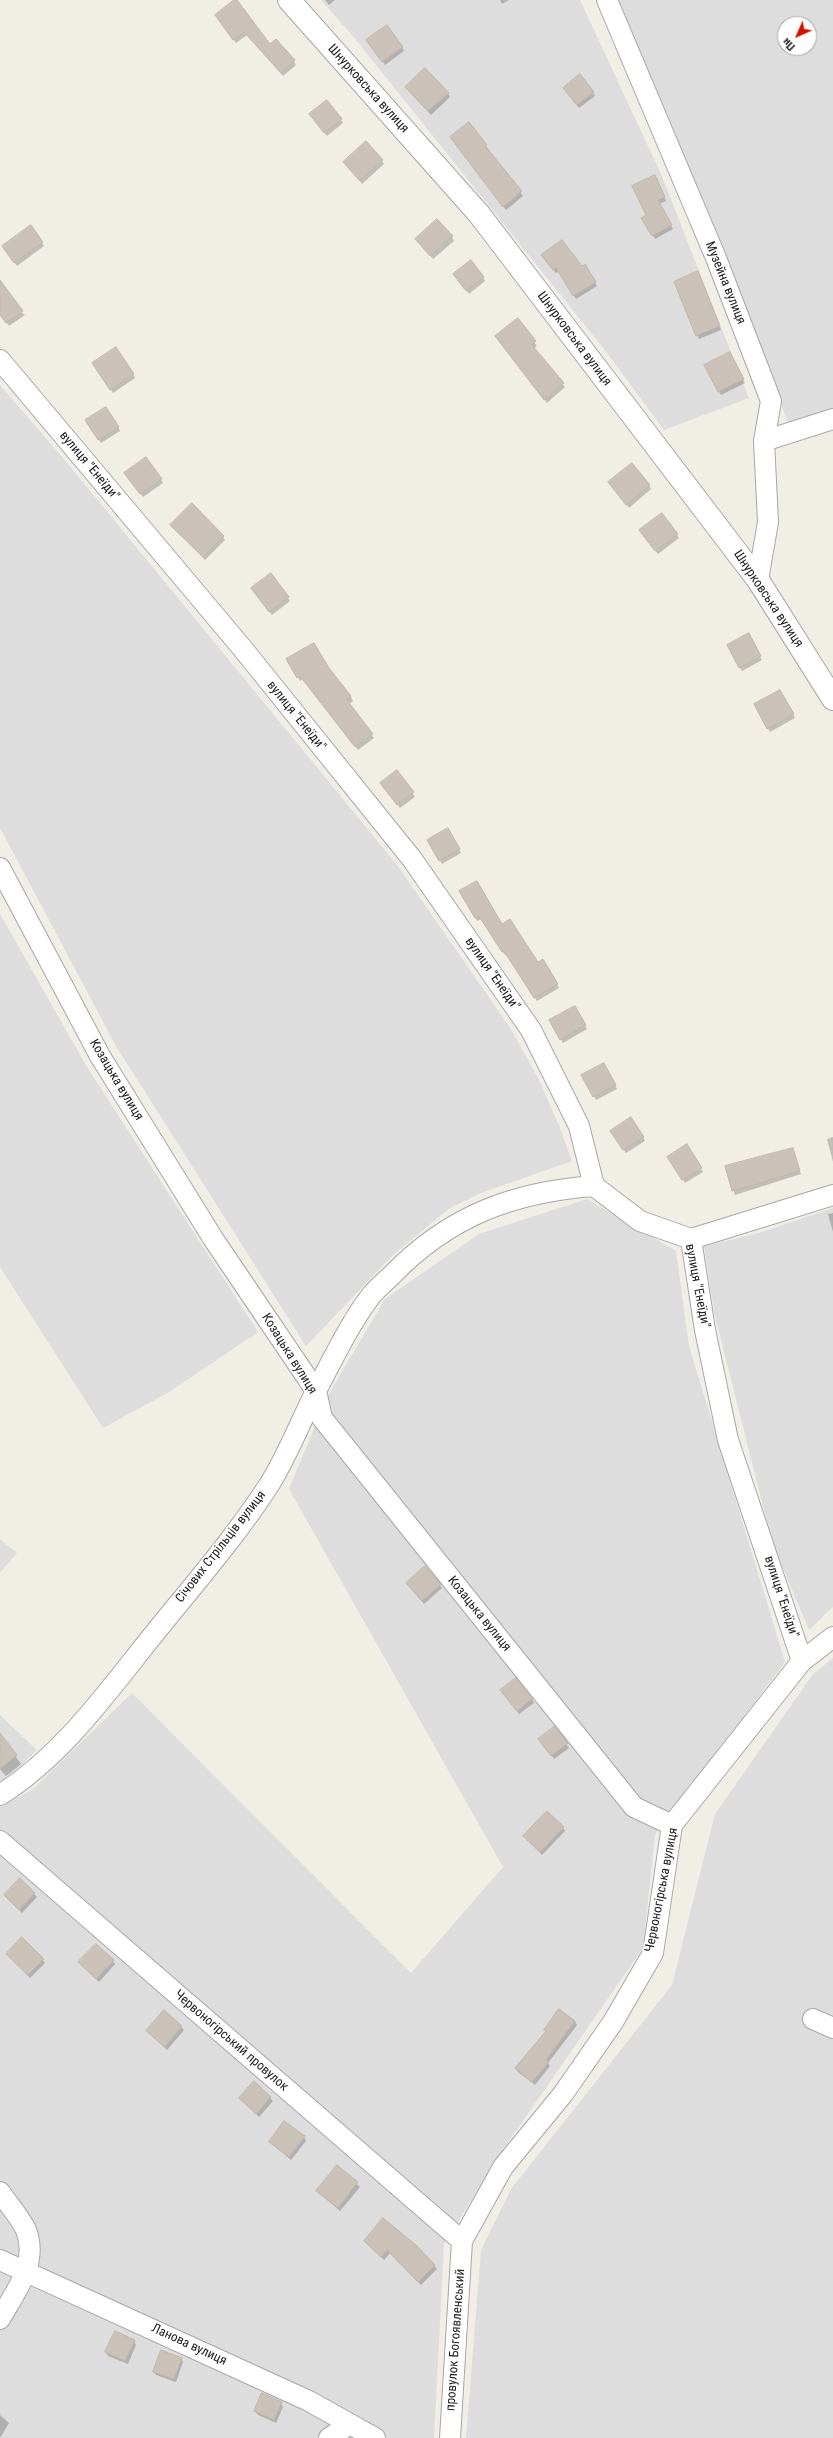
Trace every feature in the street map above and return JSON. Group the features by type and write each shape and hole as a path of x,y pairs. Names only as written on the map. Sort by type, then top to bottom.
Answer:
{"street":[{"name":"Шнурковська вулиця","path":"289,0 480,214 758,580 833,698"},
{"name":"Музейна вулиця","path":"607,0 716,258 771,401 764,441 768,522 758,580"},
{"name":"вулиця \"Енеїди\"","path":"0,360 243,649 412,859 531,1030 579,1126 594,1186 640,1221 690,1239 705,1330 728,1440 802,1661"},
{"path":"764,441 833,419"},
{"name":"Козацька вулиця","path":"0,868 100,1056 214,1240 316,1391 322,1418 634,1807 672,1825"},
{"name":"Січових Стрільців вулиця","path":"0,1795 24,1780 46,1762 75,1730 241,1525 271,1483 316,1391 370,1297 406,1261 445,1229 485,1210 531,1195 562,1189 594,1186"},
{"path":"690,1239 833,1195"},
{"name":"Червоногірська вулиця","path":"462,2241 504,2166 567,2088 613,2022 653,1953 672,1825 802,1661 833,1637"},
{"name":"Червоногірський провулок","path":"0,1841 462,2241"},
{"path":"812,2019 833,2028"},
{"path":"0,2192 26,2230 30,2250 27,2270 0,2319"},
{"name":"провулок Богоявленський","path":"450,2438 462,2241"},
{"name":"Ланова вулиця","path":"0,2260 27,2270 309,2401 375,2438"},
{"path":"329,2438 350,2424"}],"shaded area":[{"path":"321,0 580,0 661,174 749,398 664,430 604,349 352,35"},
{"path":"614,0 833,0 833,413 790,427"},
{"path":"0,385 69,465 397,865 511,1029 538,1078 558,1123 572,1161 481,1193 450,1208 394,1254 306,1346 116,1046 0,828"},
{"path":"0,914 87,1067 258,1332 169,1392 103,1428 0,1267"},
{"path":"587,1199 676,1251 689,1346 785,1662 655,1835 643,1948 502,2151 444,2244 434,2438 0,2438 0,1807 32,1790 132,1693 411,1973 503,1867 289,1489 327,1397 385,1299 479,1234"},
{"path":"833,1208 833,1607 809,1630 772,1542 714,1312 704,1246 759,1233"},
{"path":"0,1539 17,1553 0,1573"},
{"path":"833,1658 833,2438 466,2438 481,2250 511,2189 672,1985 715,1814 813,1674"},
{"path":"0,1715 37,1750 0,1787"}],"building":[{"path":"234,0 237,0 270,44 276,39 295,60 281,73 244,32 233,40 215,15"},
{"path":"387,25 403,47 382,62 366,40"},
{"path":"425,68 449,93 428,111 405,87"},
{"path":"580,74 594,92 577,105 563,88"},
{"path":"327,100 342,119 324,133 309,114"},
{"path":"469,122 487,145 485,146 522,191 503,207 450,137"},
{"path":"366,141 383,160 360,181 343,162"},
{"path":"655,175 665,197 658,200 672,225 652,236 641,218 646,215 632,186"},
{"path":"437,219 453,236 430,256 415,239"},
{"path":"31,225 43,242 14,263 2,246"},
{"path":"562,240 582,266 585,264 596,282 573,296 556,268 553,270 541,255"},
{"path":"471,260 484,277 466,291 453,274"},
{"path":"698,271 720,326 696,336 674,282"},
{"path":"0,280 23,311 6,323 0,315"},
{"path":"518,318 536,341 532,345 564,383 544,400 495,336"},
{"path":"116,347 134,374 110,390 92,363"},
{"path":"730,352 744,379 718,392 704,365"},
{"path":"106,407 119,427 98,440 85,420"},
{"path":"146,457 162,479 140,494 124,473"},
{"path":"632,463 650,485 626,505 608,482"},
{"path":"192,503 224,536 203,557 170,525"},
{"path":"662,513 678,534 655,551 639,530"},
{"path":"271,573 289,597 269,612 251,588"},
{"path":"749,633 761,656 739,668 727,645"},
{"path":"314,643 329,668 351,696 347,700 373,734 355,747 300,676 297,678 286,659"},
{"path":"780,690 794,714 767,729 754,704"},
{"path":"397,770 414,792 397,805 380,783"},
{"path":"448,828 460,849 439,861 427,840"},
{"path":"477,881 502,924 510,919 538,962 543,959 558,984 534,998 504,951 502,952 479,916 475,918 459,891"},
{"path":"575,1006 586,1025 560,1040 549,1020"},
{"path":"604,1063 616,1085 593,1097 581,1075"},
{"path":"631,1117 644,1137 623,1150 610,1131"},
{"path":"687,1144 702,1168 682,1180 667,1157"},
{"path":"793,1148 800,1171 732,1191 725,1166"},
{"path":"425,1566 441,1584 422,1601 406,1583"},
{"path":"516,1678 532,1699 517,1711 500,1690"},
{"path":"555,1726 568,1743 551,1756 538,1739"},
{"path":"0,1733 17,1755 0,1769"},
{"path":"547,1811 564,1827 540,1852 523,1836"},
{"path":"20,1878 35,1893 19,1910 4,1895"},
{"path":"22,1937 44,1959 28,1975 6,1954"},
{"path":"96,1944 114,1960 96,1979 78,1962"},
{"path":"559,2009 575,2021 546,2060 549,2062 532,2082 515,2068 546,2031 544,2030"},
{"path":"164,2010 182,2026 165,2047 146,2031"},
{"path":"254,2081 271,2097 256,2114 239,2098"},
{"path":"284,2121 305,2136 289,2157 269,2142"},
{"path":"337,2165 358,2182 338,2208 316,2191"},
{"path":"383,2218 417,2246 435,2265 418,2282 387,2250 381,2257 364,2241"},
{"path":"115,2331 135,2340 125,2361 105,2352"},
{"path":"161,2350 182,2358 174,2379 153,2372"},
{"path":"262,2393 282,2402 274,2420 254,2411"}]}
